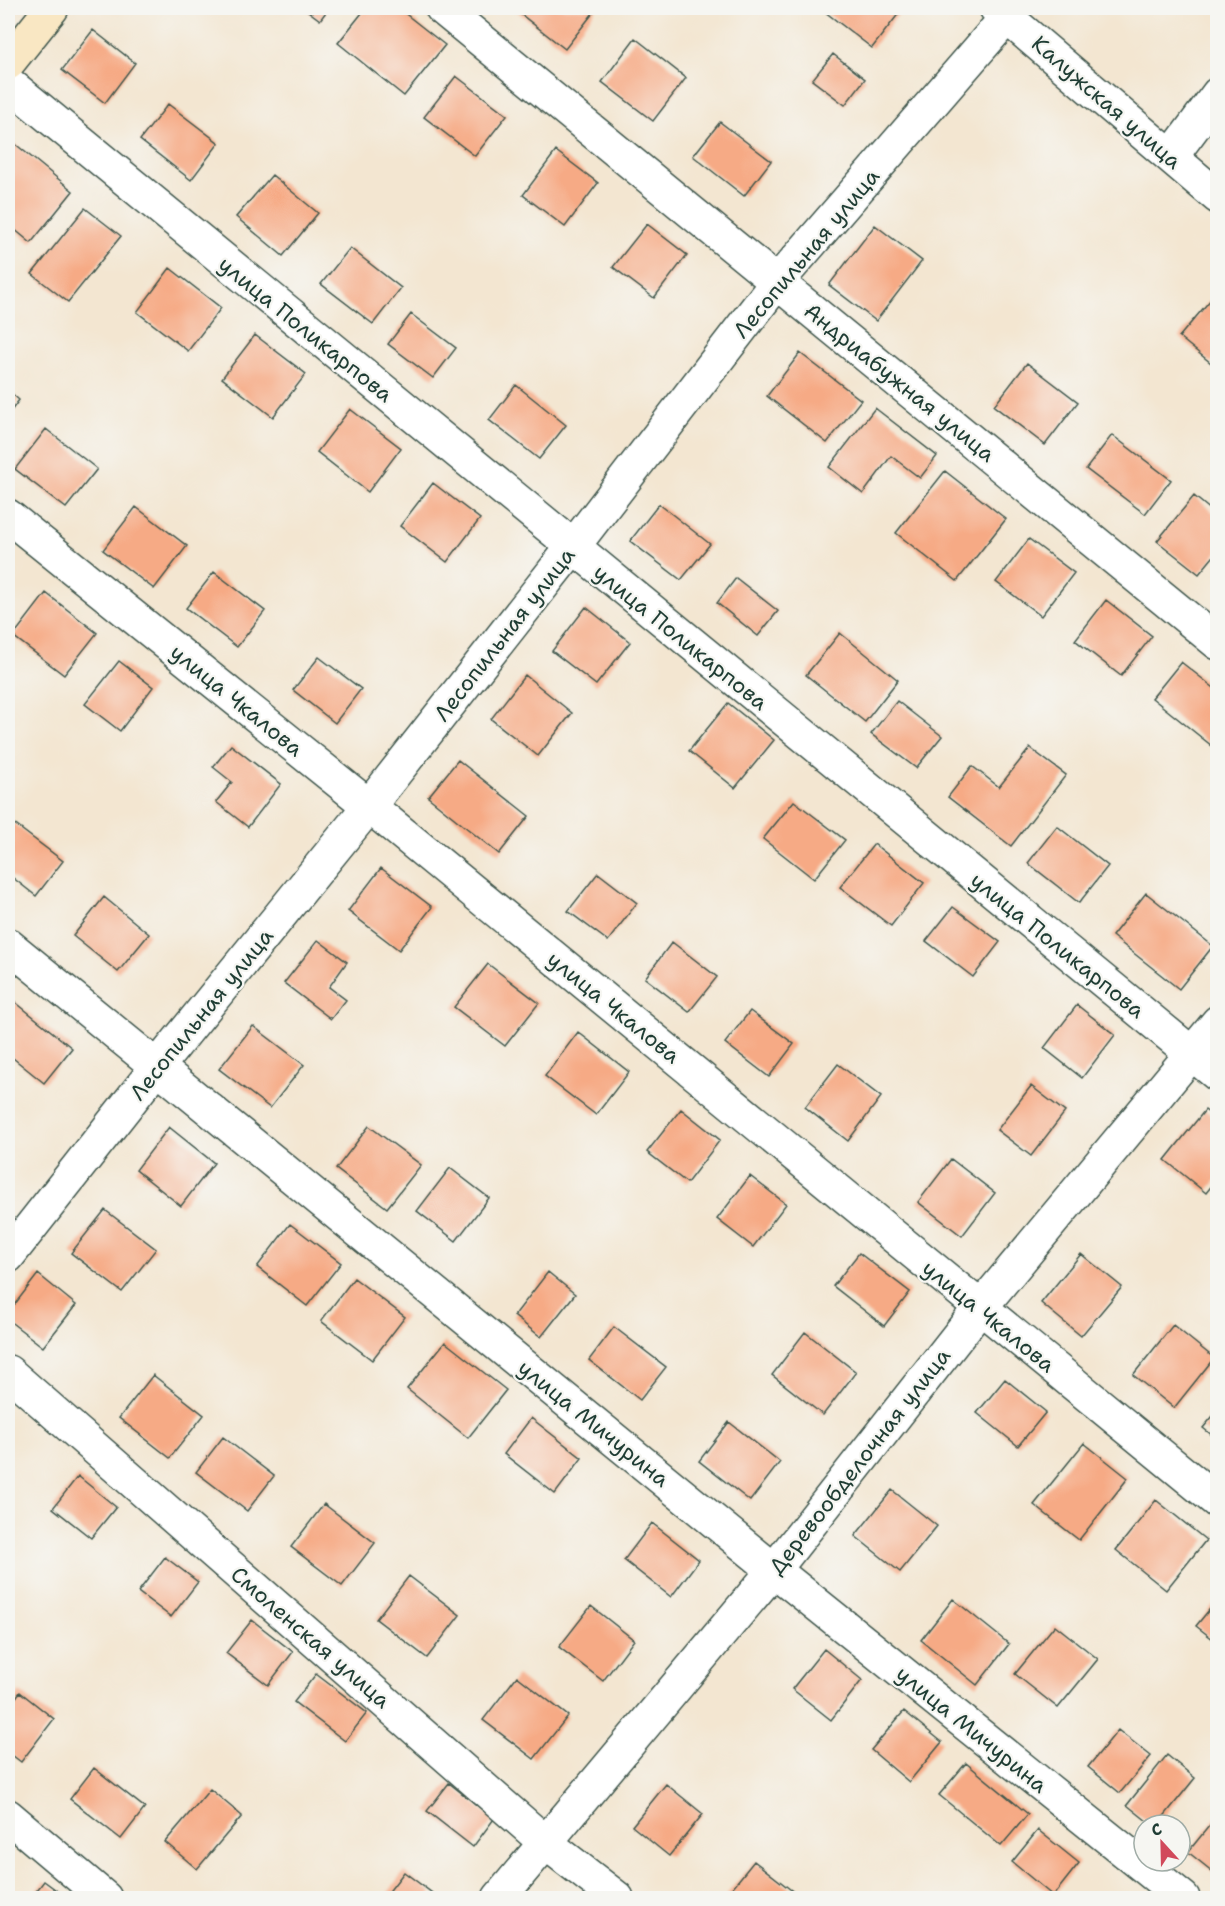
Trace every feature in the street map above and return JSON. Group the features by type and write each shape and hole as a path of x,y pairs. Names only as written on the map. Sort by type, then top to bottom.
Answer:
{"main road":[{"path":"8,63 52,8"}],"street":[{"name":"Андриабужная улица","path":"442,8 1218,643"},
{"name":"Лесопильная улица","path":"8,1256 157,1067 369,806 777,282 1001,12"},
{"name":"Калужская улица","path":"1001,12 1218,197"},
{"name":"улица Поликарпова","path":"8,83 572,548 1218,1075"},
{"path":"1171,157 1218,94"},
{"name":"улица Чкалова","path":"8,516 369,806 1218,1502"},
{"name":"улица Мичурина","path":"8,945 774,1570 1183,1899"},
{"name":"Деревообделочная улица","path":"499,1899 774,1570 980,1308 1218,1022"},
{"name":"Смоленская улица","path":"8,1372 546,1843 617,1899"},
{"path":"8,1816 105,1899"}],"building":[{"path":"304,8 329,8 320,20"},
{"path":"366,8 398,8 445,45 404,96 338,43"},
{"path":"521,8 597,8 565,49 518,12"},
{"path":"820,8 903,8 872,48"},
{"path":"93,30 135,63 105,103 62,70"},
{"path":"635,38 686,78 653,121 602,82"},
{"path":"833,54 865,79 845,105 812,80"},
{"path":"456,76 507,115 475,156 424,117"},
{"path":"168,104 219,143 191,180 140,140"},
{"path":"720,122 771,161 744,196 693,156"},
{"path":"8,138 73,191 31,243 8,224"},
{"path":"556,151 598,183 565,227 523,195"},
{"path":"272,175 318,213 283,256 236,217"},
{"path":"85,208 121,236 68,302 32,274"},
{"path":"647,224 687,255 654,298 613,267"},
{"path":"875,225 922,261 876,321 829,285"},
{"path":"350,248 401,288 373,324 321,284"},
{"path":"170,268 221,308 188,351 137,312"},
{"path":"1218,291 1218,355 1211,363 1179,337"},
{"path":"411,314 456,348 433,378 388,344"},
{"path":"255,335 306,374 273,417 222,378"},
{"path":"800,353 861,400 827,443 767,396"},
{"path":"1027,363 1078,402 1045,445 994,406"},
{"path":"516,385 566,425 539,459 489,420"},
{"path":"8,390 19,400 8,415"},
{"path":"875,408 937,456 920,478 891,456 863,494 829,467"},
{"path":"350,409 401,448 368,492 317,452"},
{"path":"46,429 97,469 66,508 15,469"},
{"path":"1112,435 1171,480 1145,514 1086,469"},
{"path":"945,471 1006,519 957,581 896,533"},
{"path":"433,483 480,519 447,562 400,526"},
{"path":"1194,496 1218,516 1218,551 1199,574 1157,541"},
{"path":"659,504 710,544 681,580 630,541"},
{"path":"136,507 187,546 154,589 103,550"},
{"path":"1029,539 1074,573 1041,616 996,582"},
{"path":"214,572 265,611 237,647 186,608"},
{"path":"736,578 778,611 758,636 717,603"},
{"path":"46,593 97,633 64,675 13,636"},
{"path":"1106,600 1152,636 1121,676 1075,640"},
{"path":"586,607 630,642 596,685 552,651"},
{"path":"840,633 898,680 865,722 806,675"},
{"path":"319,657 361,689 335,723 293,690"},
{"path":"119,661 153,687 120,731 85,704"},
{"path":"1181,662 1218,691 1218,739 1212,746 1152,698"},
{"path":"525,675 572,713 538,756 491,719"},
{"path":"897,701 942,736 916,768 871,734"},
{"path":"728,703 774,740 735,788 689,751"},
{"path":"231,745 281,784 248,827 216,802 232,782 213,767"},
{"path":"1030,748 1066,775 1011,846 948,797 972,766 999,787"},
{"path":"458,760 529,816 499,854 428,797"},
{"path":"794,801 845,840 814,879 763,839"},
{"path":"13,823 63,861 36,896 8,874 8,830"},
{"path":"1057,826 1108,866 1079,903 1028,863"},
{"path":"874,844 924,883 891,926 840,887"},
{"path":"381,868 432,907 399,950 348,911"},
{"path":"598,873 637,903 608,941 568,911"},
{"path":"1146,893 1213,946 1179,989 1112,936"},
{"path":"104,897 149,934 118,972 73,936"},
{"path":"953,907 1000,942 973,977 926,941"},
{"path":"318,940 347,962 329,987 346,1000 331,1019 284,983"},
{"path":"672,942 717,977 689,1012 645,978"},
{"path":"488,964 539,1003 505,1046 454,1007"},
{"path":"14,1001 72,1048 44,1083 8,1054 8,1009"},
{"path":"1077,1005 1115,1035 1082,1078 1044,1048"},
{"path":"750,1011 794,1044 769,1077 725,1043"},
{"path":"253,1026 304,1065 270,1108 219,1069"},
{"path":"578,1032 629,1072 596,1115 545,1076"},
{"path":"838,1064 881,1097 848,1141 805,1107"},
{"path":"1031,1086 1065,1112 1031,1156 997,1130"},
{"path":"681,1109 720,1140 687,1183 647,1152"},
{"path":"1205,1110 1218,1120 1218,1178 1206,1193 1165,1160"},
{"path":"369,1126 421,1165 387,1208 336,1169"},
{"path":"169,1127 214,1163 181,1206 136,1170"},
{"path":"951,1159 995,1193 962,1236 918,1202"},
{"path":"450,1168 489,1198 456,1241 417,1211"},
{"path":"750,1176 786,1204 753,1247 717,1219"},
{"path":"105,1210 156,1249 122,1292 71,1253"},
{"path":"290,1224 341,1263 307,1306 257,1267"},
{"path":"859,1253 910,1292 884,1326 833,1286"},
{"path":"1081,1254 1122,1287 1081,1336 1041,1303"},
{"path":"548,1272 575,1294 541,1337 514,1316"},
{"path":"38,1274 76,1305 43,1347 8,1320 8,1313"},
{"path":"354,1278 405,1317 372,1360 321,1321"},
{"path":"1173,1325 1214,1358 1174,1408 1133,1375"},
{"path":"614,1327 666,1367 640,1400 589,1360"},
{"path":"805,1332 856,1372 823,1415 772,1375"},
{"path":"445,1342 506,1390 468,1438 407,1389"},
{"path":"153,1375 204,1415 170,1458 119,1418"},
{"path":"1005,1379 1046,1412 1018,1446 977,1413"},
{"path":"1218,1410 1218,1440 1203,1428"},
{"path":"531,1418 582,1458 555,1494 504,1454"},
{"path":"729,1422 780,1462 750,1501 699,1461"},
{"path":"223,1437 274,1476 247,1511 196,1472"},
{"path":"1084,1443 1128,1478 1079,1540 1034,1505"},
{"path":"78,1476 116,1507 91,1538 53,1508"},
{"path":"892,1490 937,1526 900,1572 855,1536"},
{"path":"1156,1500 1206,1540 1166,1590 1116,1550"},
{"path":"324,1504 375,1543 342,1586 291,1547"},
{"path":"652,1523 699,1560 671,1597 624,1560"},
{"path":"165,1557 198,1582 171,1617 138,1592"},
{"path":"409,1576 460,1615 427,1658 376,1619"},
{"path":"953,1599 1009,1644 977,1685 921,1640"},
{"path":"1218,1599 1218,1643 1196,1626"},
{"path":"591,1606 634,1640 603,1681 559,1647"},
{"path":"252,1620 293,1652 268,1685 226,1653"},
{"path":"1055,1625 1098,1659 1058,1708 1015,1674"},
{"path":"824,1649 862,1680 831,1720 792,1689"},
{"path":"316,1674 367,1713 345,1741 294,1702"},
{"path":"517,1676 568,1716 534,1759 483,1720"},
{"path":"20,1692 54,1719 21,1762 8,1752 8,1708"},
{"path":"904,1711 942,1742 909,1782 871,1750"},
{"path":"1118,1730 1151,1756 1120,1793 1088,1767"},
{"path":"1167,1755 1195,1778 1167,1813 1137,1813 1127,1805"},
{"path":"966,1763 1028,1814 1001,1846 939,1795"},
{"path":"94,1768 145,1808 121,1839 70,1799"},
{"path":"449,1783 494,1819 473,1847 427,1811"},
{"path":"666,1784 703,1814 669,1856 632,1826"},
{"path":"210,1789 242,1816 197,1869 165,1842"},
{"path":"1218,1815 1218,1876 1192,1855 1192,1847"},
{"path":"1038,1830 1079,1863 1053,1896 1012,1862"},
{"path":"754,1861 795,1893 791,1898 724,1898"},
{"path":"404,1872 432,1893 428,1898 384,1898"},
{"path":"44,1881 67,1898 31,1898"}]}
